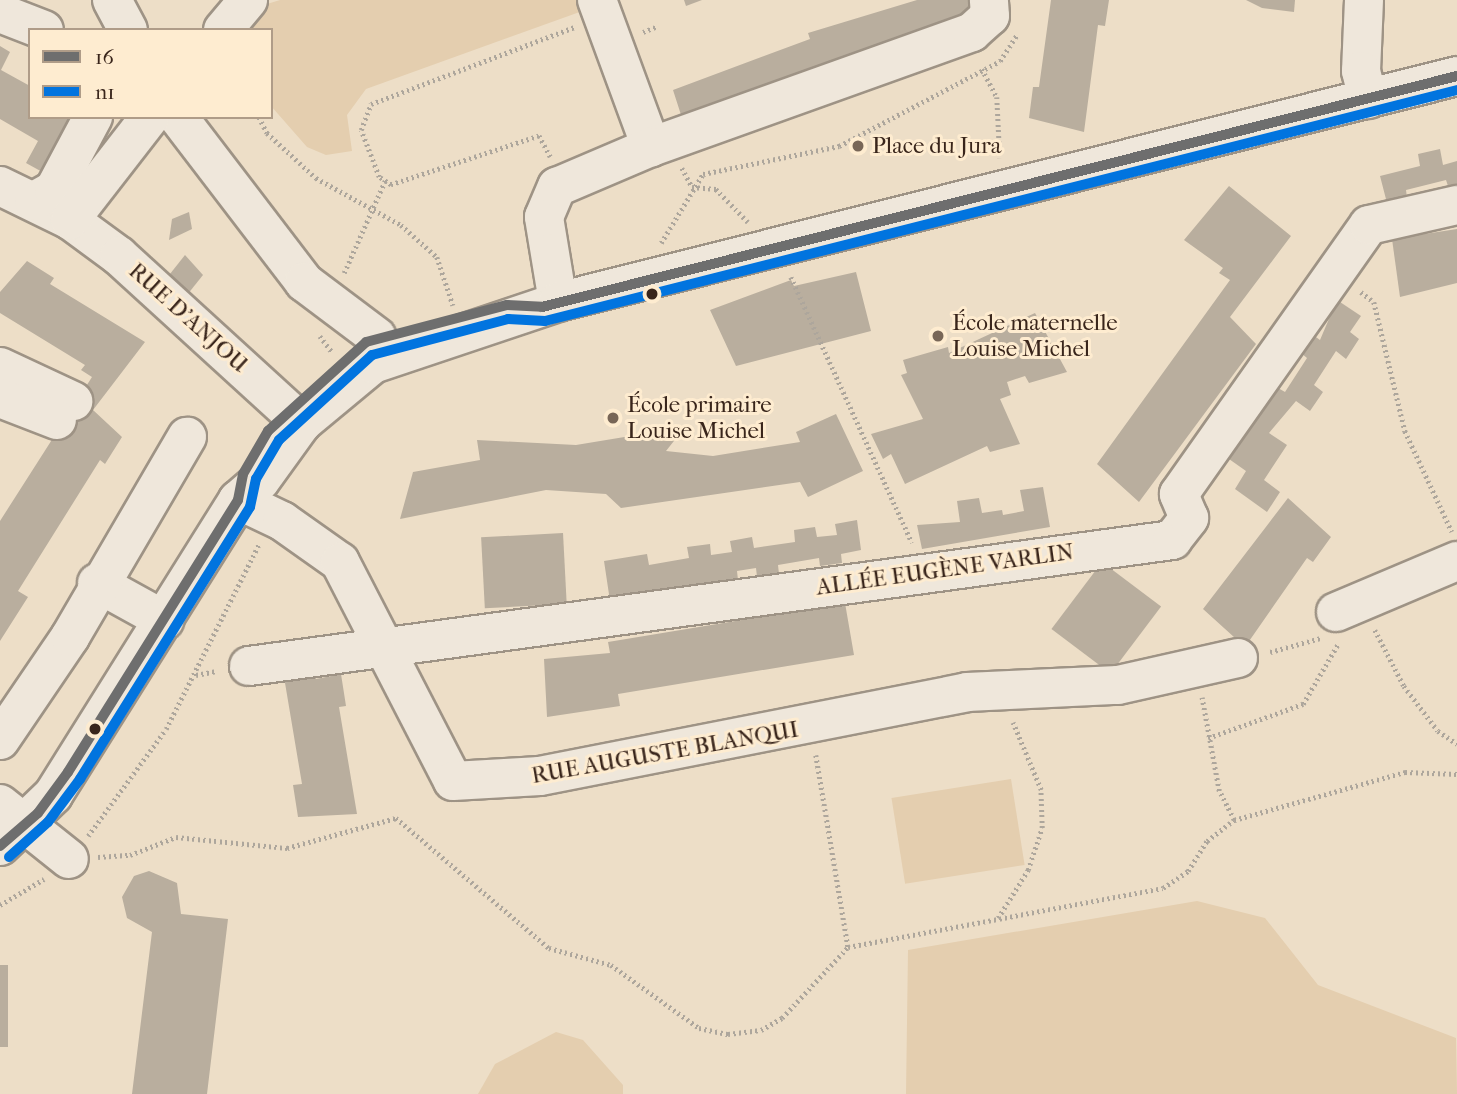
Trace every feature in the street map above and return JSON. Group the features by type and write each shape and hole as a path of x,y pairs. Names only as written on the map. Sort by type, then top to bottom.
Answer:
{"street":[{"path":"112,0 127,28"},
{"path":"225,28 248,0"},
{"path":"1364,0 1361,71 1368,99"},
{"path":"600,7 651,147"},
{"path":"0,13 39,28"},
{"path":"550,305 544,217 558,187 651,147 981,16"},
{"path":"344,370 519,320 550,305 1457,76"},
{"path":"34,201 54,190 92,119"},
{"path":"69,220 148,119"},
{"path":"180,119 304,282 377,337"},
{"name":"RUE D'ANJOU","path":"0,186 69,220 295,416"},
{"name":"ALLÉE EUGÈNE VARLIN","path":"249,666 382,645 1172,540 1189,517 1179,494 1368,225 1457,205"},
{"path":"69,859 8,825 53,795 238,500 260,481 295,416 377,337 507,305 550,305"},
{"path":"0,367 65,411 0,398"},
{"path":"0,740 70,637 97,583 187,438"},
{"name":"RUE AUGUSTE BLANQUI","path":"238,500 282,521 340,562 453,781 529,778 999,691 1118,685 1238,658"},
{"path":"1349,607 1457,561"},
{"path":"97,583 164,620"}],"path":[{"path":"385,181 362,139 371,104 600,7"},
{"path":"981,16 982,69 997,97 1004,190"},
{"path":"647,281 659,247 703,174 839,146 1000,61 1016,41 1017,28"},
{"path":"259,119 267,133 316,178 371,212 401,225 437,257 457,316"},
{"path":"385,181 407,184 539,136 552,161 573,180"},
{"path":"330,304 385,181"},
{"path":"777,248 904,524"},
{"path":"1335,273 1374,302 1405,431 1457,541"},
{"path":"0,905 69,859 166,729 249,554 282,521"},
{"path":"1238,658 1320,640 1349,607"},
{"path":"1208,738 1303,704 1349,607"},
{"path":"1349,607 1438,731 1457,744"},
{"path":"1197,667 1219,791 1234,820"},
{"path":"998,919 1028,870 1042,828 1041,790 999,691"},
{"path":"812,726 848,947"},
{"path":"69,859 130,855 176,837 287,848 396,818 549,948 611,965 699,1028 727,1034 761,1030 782,1018 848,947 1163,888 1188,871 1207,841 1234,820 1405,772 1457,774"}],"shaded area":[{"path":"280,0 585,0 588,9 366,89 347,115 352,151 326,155 307,147 273,108 273,28 249,28 267,4"},
{"path":"1011,779 1025,865 905,884 891,798"},
{"path":"1197,901 1265,918 1318,985 1456,1038 1457,1094 906,1094 908,950"},
{"path":"556,1032 583,1040 623,1085 623,1094 478,1094 495,1064"}],"building":[{"path":"684,0 702,0 686,6"},
{"path":"917,0 968,0 973,15 682,118 673,90 810,39 808,33"},
{"path":"1051,0 1109,0 1105,26 1098,25 1084,132 1029,118 1033,87 1039,87"},
{"path":"1246,0 1295,0 1294,12 1262,8"},
{"path":"0,46 10,52 1,70 28,85 28,119 75,119 55,179 26,163 38,141 0,119"},
{"path":"1440,149 1443,165 1457,161 1457,187 1449,189 1446,180 1406,190 1407,198 1387,203 1380,176 1420,166 1418,154"},
{"path":"1229,186 1291,236 1230,317 1256,344 1139,502 1097,464 1230,280 1219,273 1223,268 1184,240"},
{"path":"189,212 192,229 169,240 172,219"},
{"path":"1457,229 1457,283 1400,297 1392,239"},
{"path":"185,255 203,275 187,295 166,279"},
{"path":"27,261 54,278 50,284 145,342 93,410 122,437 105,464 100,460 18,591 28,597 0,641 0,521 92,377 81,370 85,365 0,313 0,292"},
{"path":"856,272 871,331 736,366 710,310 791,280 794,286"},
{"path":"1337,300 1361,316 1350,332 1359,339 1346,359 1336,351 1314,385 1323,392 1310,411 1296,401 1269,433 1287,445 1264,480 1280,492 1267,512 1235,489 1246,471 1229,459 1278,388 1285,392 1307,358 1301,353 1313,335 1320,340"},
{"path":"1035,313 1067,372 1029,383 1025,376 1007,382 1011,395 1000,399 1020,444 990,452 987,446 905,484 891,454 883,459 871,434 923,419 901,375 907,373 903,360 948,347 949,353"},
{"path":"836,414 863,471 808,497 800,482 621,508 606,494 546,490 400,519 413,472 480,460 477,440 576,445 685,427 666,451 713,456 800,442 796,432"},
{"path":"1043,487 1050,527 922,549 917,525 960,522 957,501 979,498 982,513 1002,510 1003,515 1024,511 1020,490"},
{"path":"1288,498 1331,537 1313,562 1307,558 1245,647 1203,609"},
{"path":"857,520 861,550 841,554 842,563 820,566 819,558 778,565 779,574 757,577 756,568 737,571 738,580 610,601 604,561 647,554 649,565 689,558 687,547 710,544 711,555 732,552 730,541 752,537 754,548 795,542 794,530 815,527 817,537 837,535 835,524"},
{"path":"563,533 567,604 485,608 481,537"},
{"path":"1102,562 1161,607 1111,674 1051,629"},
{"path":"845,603 854,655 618,694 620,706 547,717 544,659 610,653 608,642"},
{"path":"315,672 316,679 341,674 346,706 339,707 357,814 298,817 293,785 302,784 284,677"},
{"path":"149,871 177,883 181,914 228,919 207,1094 132,1094 152,932 127,918 122,897 134,876"},
{"path":"0,965 8,965 8,1047 0,1047"}],"transit line":[{"name":"16","path":"0,846 38,813 68,772 238,500 243,474 268,431 366,342 507,305 542,307 1457,76"},
{"name":"n1","path":"9,857 48,822 80,779 250,507 256,479 279,440 372,355 508,319 545,321 1457,90"}],"place":[{"name":"Place du Jura","path":"858,146"},
{"name":"École maternelle Louise Michel","path":"938,336"},
{"name":"École primaire Louise Michel","path":"613,418"}]}
